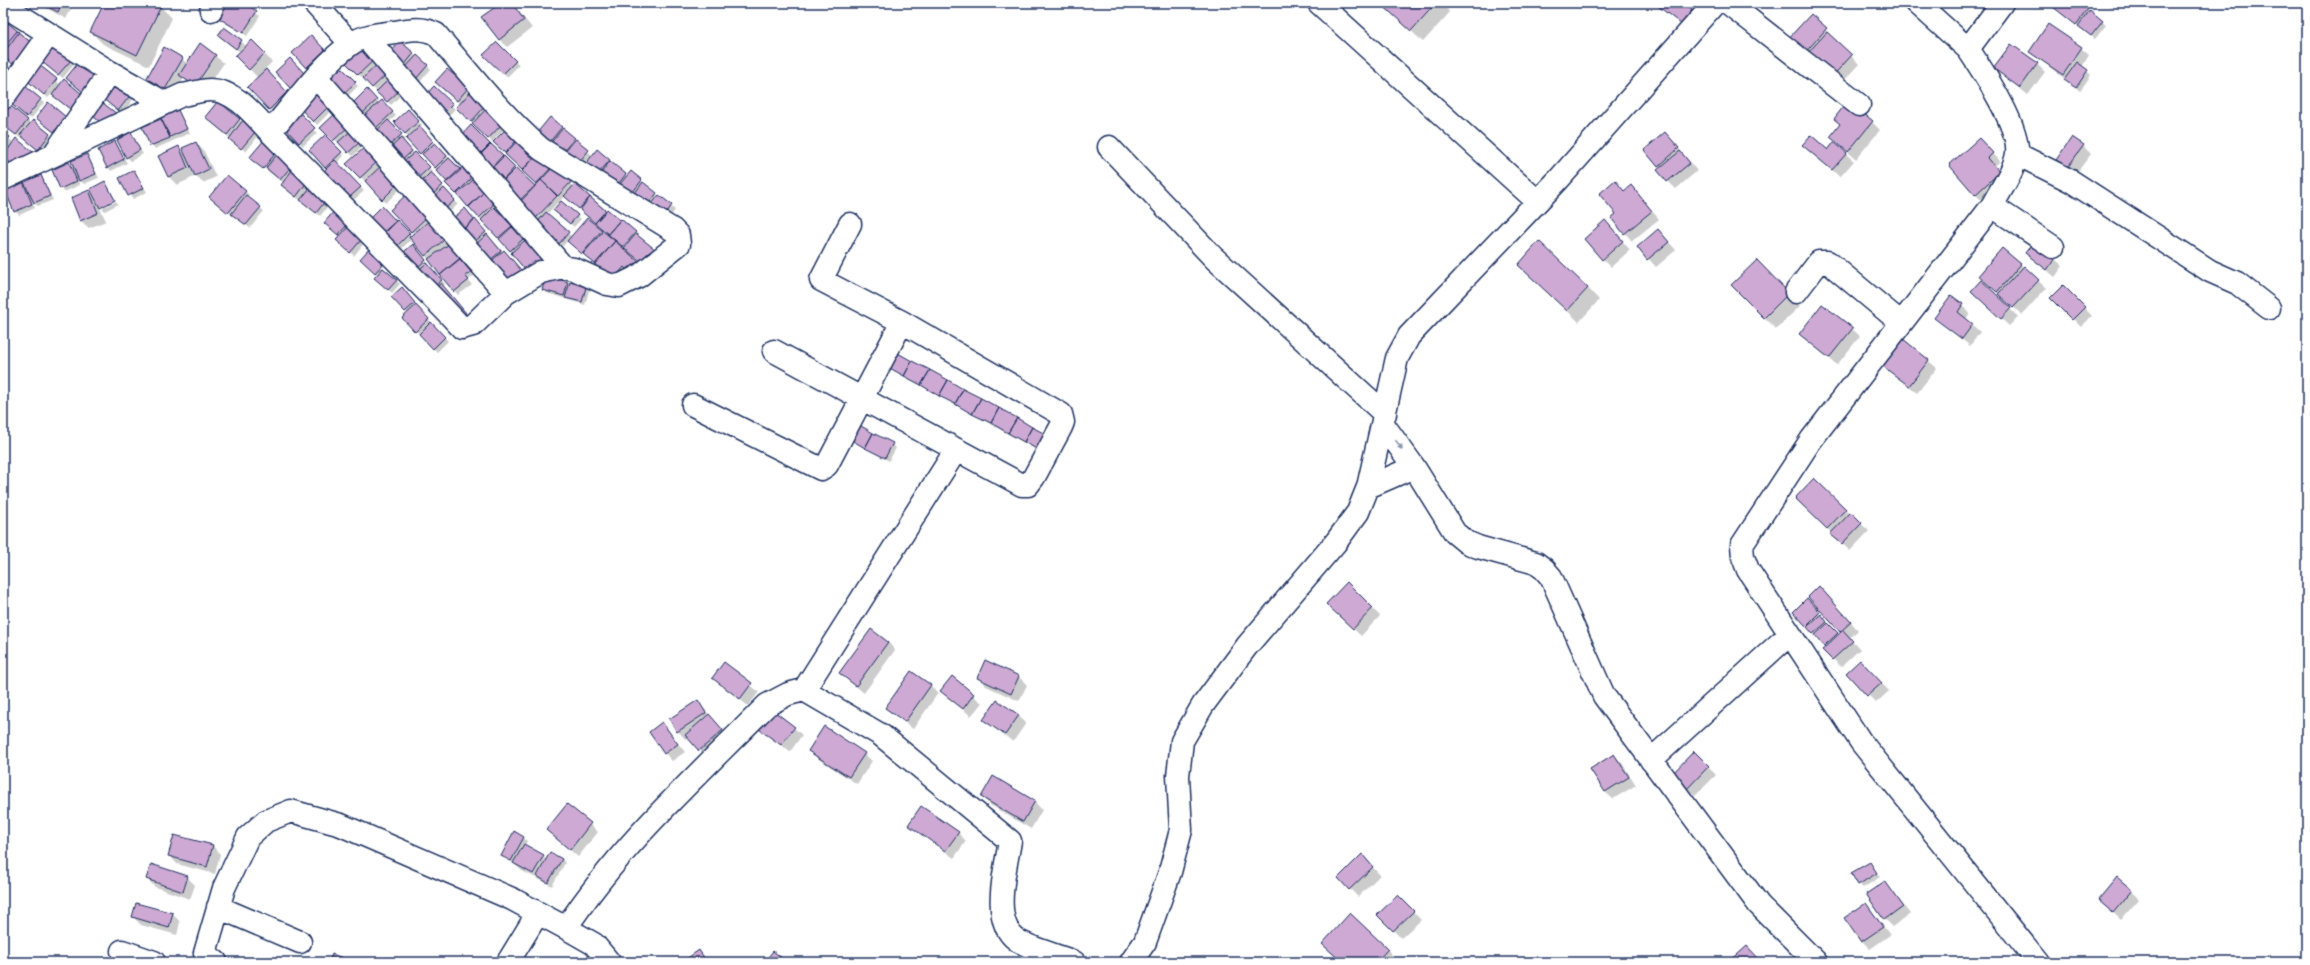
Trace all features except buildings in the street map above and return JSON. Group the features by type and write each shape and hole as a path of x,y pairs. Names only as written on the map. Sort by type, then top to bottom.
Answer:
{"street":[{"path":"314,3 359,40 563,267"},
{"path":"1319,3 1536,201"},
{"path":"1131,962 1145,942 1170,872 1181,830 1178,776 1182,741 1203,705 1247,646 1348,526 1358,512 1368,486 1397,358 1409,336 1536,201 1715,3"},
{"path":"1728,3 1859,105"},
{"path":"1917,3 1968,49 2005,111 2015,138 2018,154 1992,206 1900,322 1811,440 1742,545 1743,557 1748,570 1862,742 2038,962"},
{"path":"1968,49 2002,3"},
{"path":"3,5 110,72 165,103"},
{"path":"3,179 165,103 189,94 210,90 223,92 249,110 270,132 462,328 473,325 506,293 541,272 563,267 589,275 607,284 619,286 640,276 674,248 680,240 673,230 541,149 522,132 485,92 436,34 427,30 413,28 359,40 316,77 270,132"},
{"path":"3,98 49,34"},
{"path":"53,155 110,72"},
{"path":"316,77 506,293"},
{"path":"1109,147 1214,258 1384,419 1455,533 1466,542 1536,563 1544,569 1554,584 1604,696 1759,905 1816,962"},
{"path":"2018,154 2071,181 2210,271 2237,283 2270,308"},
{"path":"1992,206 2053,247"},
{"path":"774,351 1022,485 1028,485 1034,477 1061,427 1063,418 1056,410 902,322 820,280 850,224"},
{"path":"1796,292 1819,262 1828,262 1900,322"},
{"path":"693,404 821,469 827,465 902,322"},
{"path":"566,928 585,899 643,831 767,704 788,694 804,690 956,450"},
{"path":"1368,486 1414,467"},
{"path":"1651,760 1790,634"},
{"path":"804,690 881,735 1010,841 1000,906 1008,931 1017,940 1074,962"},
{"path":"207,959 218,907 232,871 248,837 266,821 291,811 341,825 532,910 594,944 609,962"},
{"path":"218,907 300,942"},
{"path":"508,962 533,921 532,910"},
{"path":"122,951 154,962"}]}
